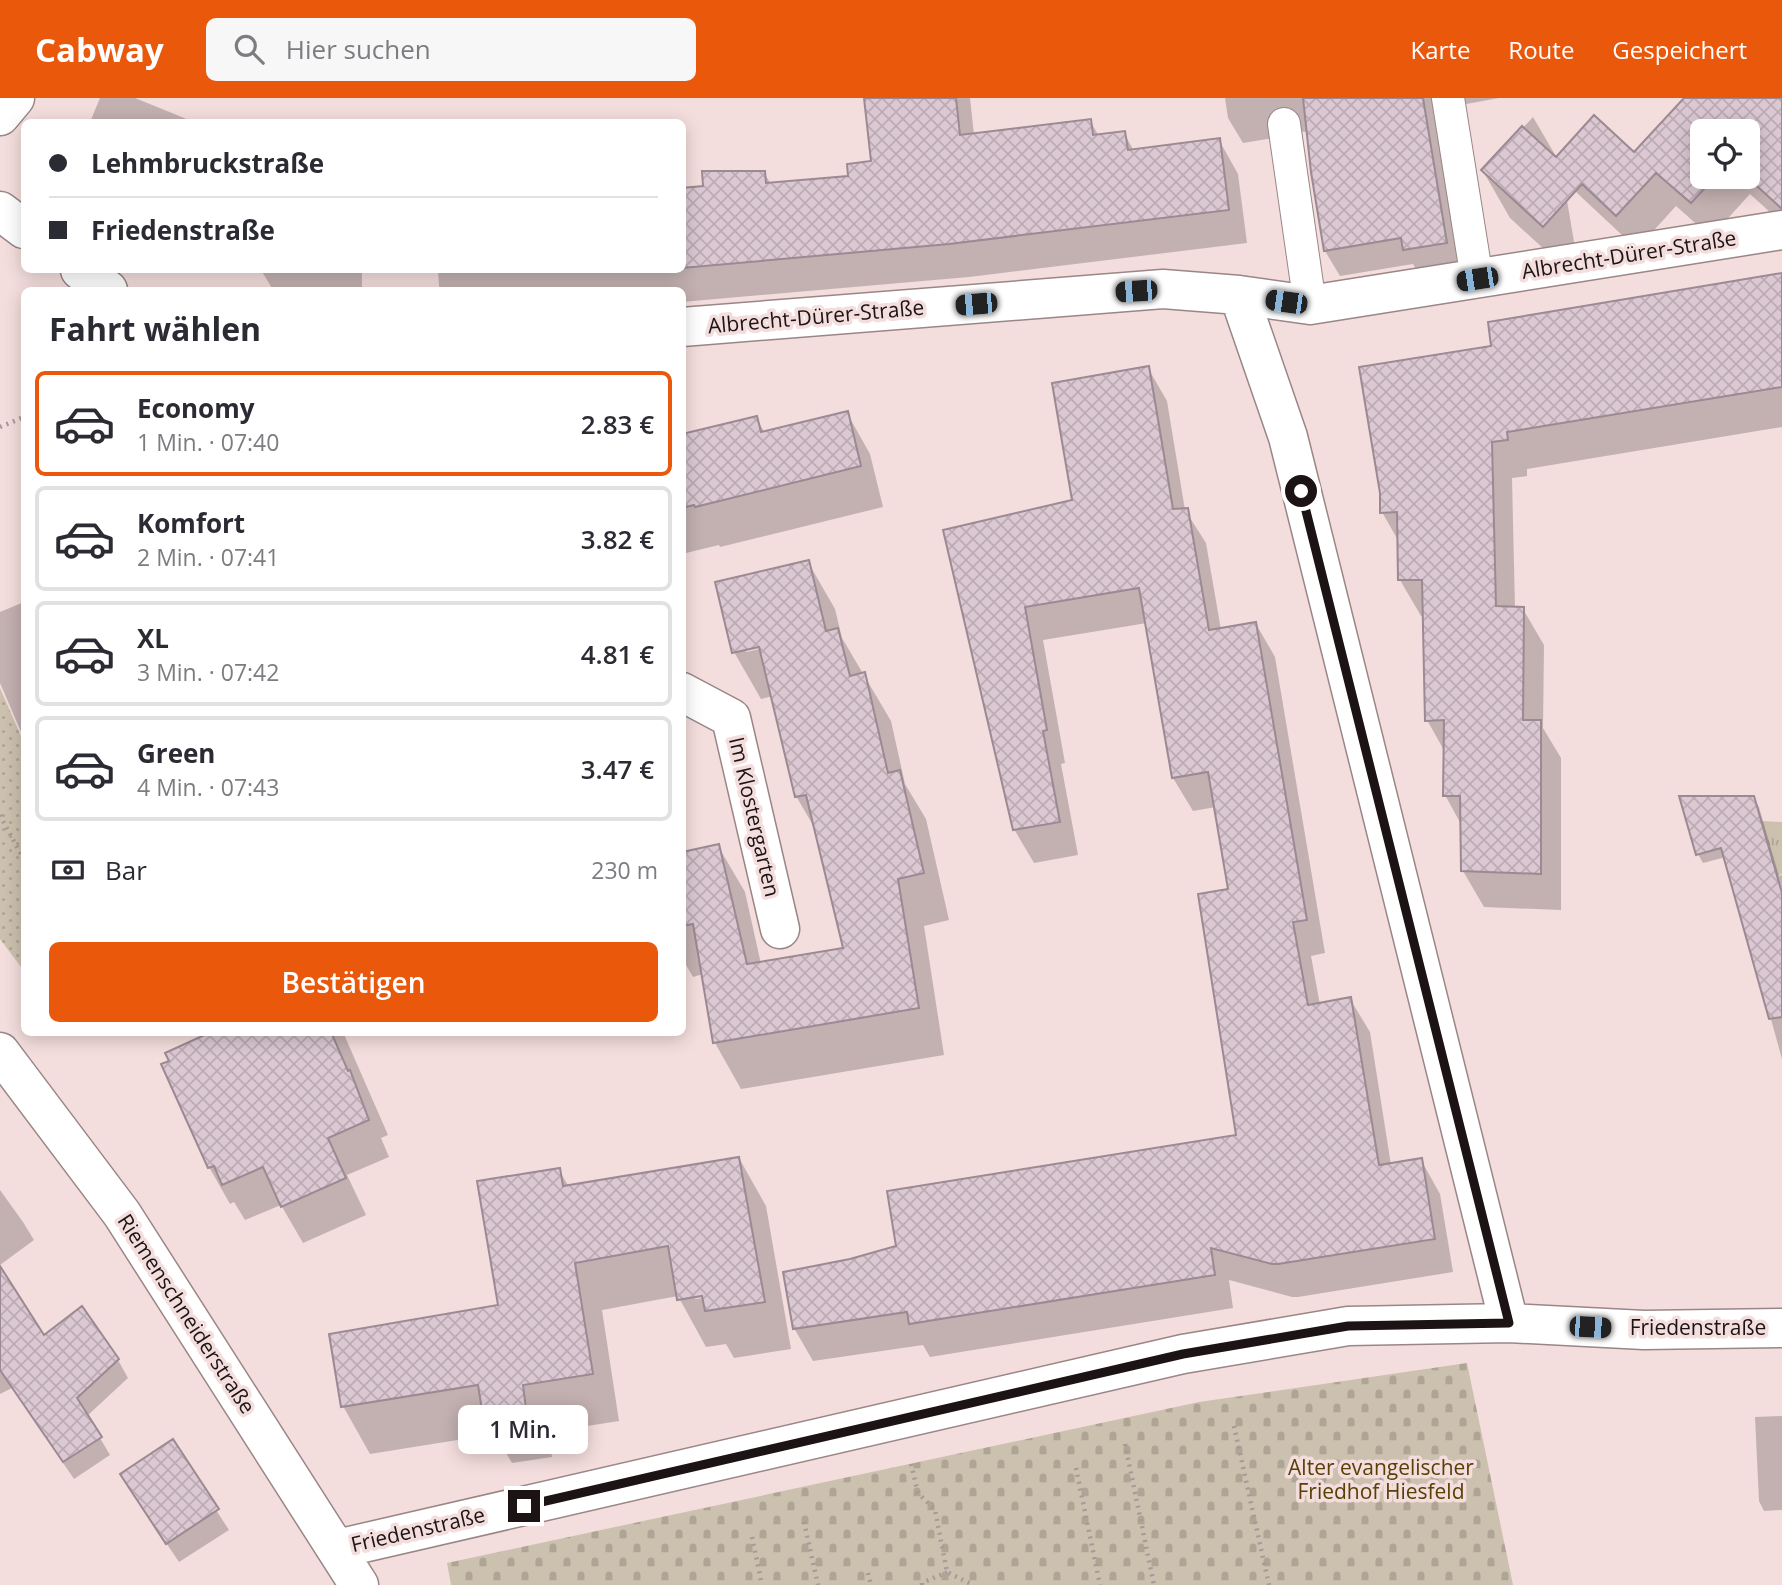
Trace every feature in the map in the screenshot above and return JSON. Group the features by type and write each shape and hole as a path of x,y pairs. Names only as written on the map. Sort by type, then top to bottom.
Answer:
{"street":[{"path":"0,116 15,98"},
{"path":"0,211 21,227"},
{"name":"Albrecht-Dürer-Straße","path":"686,327 1163,289 1239,295 1310,305 1782,230"},
{"path":"84,273 104,287"},
{"path":"1239,295 1288,437 1509,1323"},
{"name":"Im Klostergarten","path":"686,694 731,718 780,929"},
{"name":"Riemenschneiderstraße","path":"0,1052 122,1214 359,1585"},
{"name":"Friedenstraße","path":"337,1549 1183,1354 1348,1326 1509,1323 1644,1330 1782,1328"}],"lane":[{"path":"1448,98 1477,279"},
{"path":"1284,124 1310,305"}],"path":[{"path":"0,427 21,417"},
{"path":"0,815 21,854"},
{"path":"899,1419 918,1493 935,1510 947,1572"},
{"path":"1234,1426 1269,1585"},
{"path":"1125,1444 1154,1585"},
{"path":"1076,1468 1100,1585"},
{"path":"804,1522 818,1585"},
{"path":"752,1537 762,1585"},
{"path":"922,1585 947,1572"},
{"path":"947,1572 973,1585"},
{"path":"868,1573 871,1585"}],"green space":[{"path":"0,688 21,736 21,967 0,939"},
{"path":"1762,821 1782,822 1782,874 1777,876"},
{"name":"Alter evangelischer Friedhof Hiesfeld","path":"1467,1363 1513,1585 451,1585 447,1563 1199,1402"}],"building":[{"path":"864,98 956,98 960,135 1091,119 1093,135 1125,131 1128,150 1220,138 1229,210 949,244 686,268 686,188 703,186 702,171 765,171 766,183 848,176 847,164 871,161"},
{"path":"1303,98 1423,98 1447,243 1403,250 1401,238 1324,251 1311,172"},
{"path":"1684,98 1782,98 1782,209 1760,189 1760,119 1690,119 1690,189 1704,189 1691,203 1656,173 1616,216 1582,184 1543,227 1481,170 1522,126 1556,157 1594,115 1634,152"},
{"path":"1782,273 1782,387 1507,432 1508,440 1492,442 1496,606 1524,607 1523,720 1541,720 1541,874 1461,871 1460,796 1443,796 1444,720 1425,721 1422,580 1398,580 1397,512 1380,513 1380,493 1359,367 1491,346 1488,322"},
{"path":"1149,366 1173,509 1188,508 1209,630 1256,622 1307,920 1293,922 1308,1005 1351,997 1379,1165 1422,1158 1435,1239 1278,1264 1211,1248 1215,1275 909,1324 907,1312 793,1329 783,1272 850,1259 896,1246 887,1191 1236,1135 1198,894 1228,889 1208,772 1172,778 1139,588 1025,607 1047,730 1043,731 1060,822 1013,830 943,530 1072,500 1052,383"},
{"path":"848,411 861,466 686,507 686,433 757,416 761,432"},
{"path":"809,560 826,631 838,628 850,676 865,672 888,773 900,770 924,873 898,879 919,1008 713,1043 693,924 686,925 686,851 719,844 747,964 843,948 806,795 795,797 759,647 732,653 715,582"},
{"path":"1679,796 1754,796 1782,893 1782,1017 1769,1019 1721,848 1696,855"},
{"path":"202,1036 333,1036 348,1071 350,1070 369,1120 328,1138 346,1178 281,1207 263,1167 222,1185 214,1166 208,1168 161,1064 169,1061 165,1053"},
{"path":"739,1157 765,1302 705,1311 702,1296 677,1300 668,1246 575,1263 593,1374 523,1385 526,1409 483,1416 478,1385 341,1407 329,1334 498,1305 477,1181 560,1168 563,1186"},
{"path":"0,1266 44,1335 82,1306 119,1359 77,1398 102,1437 63,1462 0,1370"},
{"path":"173,1439 219,1509 166,1544 120,1474"}],"route":[{"path":"524,1506 1183,1354 1348,1326 1509,1323 1301,491"}]}
